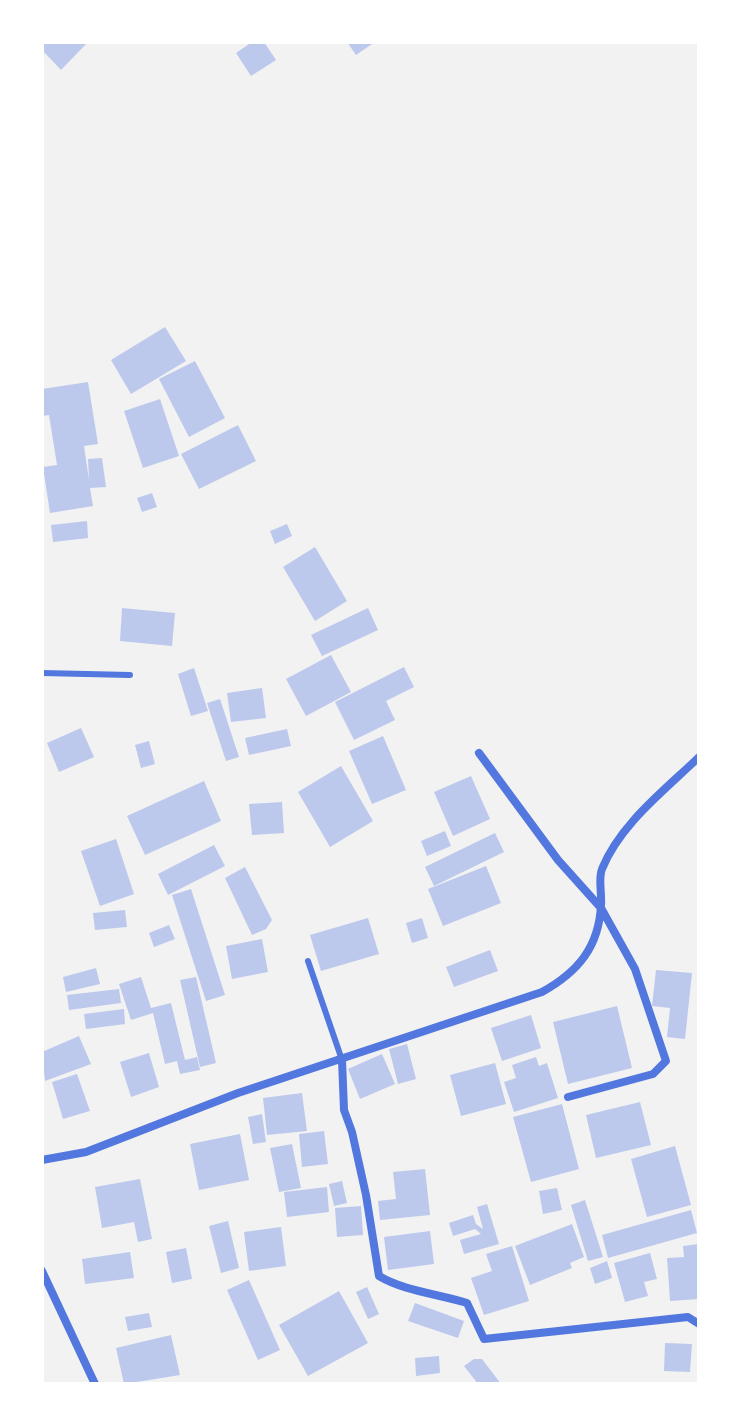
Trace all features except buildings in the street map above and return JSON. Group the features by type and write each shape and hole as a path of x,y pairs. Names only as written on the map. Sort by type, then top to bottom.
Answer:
{"street":[{"path":"479,753 558,860 601,908 635,969 666,1061 653,1074 568,1097"},
{"path":"42,1160 86,1152 238,1093 542,992 567,978 596,942 601,908 600,871 620,837 699,757"},
{"path":"342,1060 344,1110 366,1195 379,1276 400,1288 415,1287 467,1303 484,1339 688,1317 699,1324"},
{"path":"42,1271 95,1384"}],"lane":[{"path":"42,673 130,675"},
{"path":"308,961 342,1060"}]}
